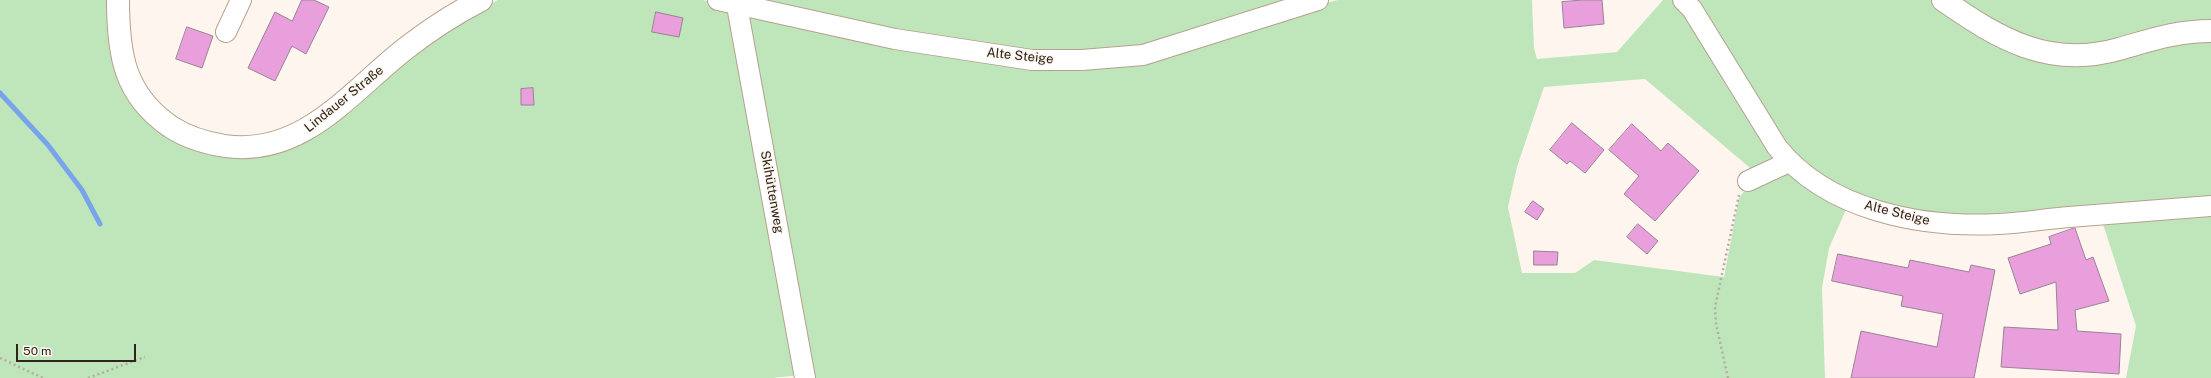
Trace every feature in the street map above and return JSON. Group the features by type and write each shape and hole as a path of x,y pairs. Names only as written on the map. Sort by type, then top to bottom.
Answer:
{"main road":[{"name":"Lindauer Straße","path":"118,0 118,37 126,69 137,96 158,118 182,134 209,144 242,148 272,144 302,133 331,113 405,49 450,16 481,0"},
{"path":"1943,0 1995,33 2028,49 2057,55 2089,56 2118,50 2161,36 2211,31"}],"street":[{"path":"226,32 241,0"},
{"name":"Alte Steige","path":"718,0 737,6 895,39 1032,60 1082,60 1144,55 1318,0"},
{"name":"Alte Steige","path":"1683,0 1692,9 1778,148 1789,162 1830,190 1871,210 1941,223 2000,224 2044,219 2211,206"},
{"name":"Skihüttenweg","path":"737,6 805,378"},
{"path":"1748,181 1789,162"}],"path":[{"path":"1728,378 1716,324 1715,307 1737,198 1748,181"},
{"path":"88,378 145,357"},
{"path":"0,358 43,378"}],"green space":[{"path":"0,0 113,0 154,124 274,151 309,140 322,133 410,55 454,23 498,0 703,0 734,9 1082,64 1338,0 1532,0 1534,48 1537,59 1617,52 1663,0 1678,0 1783,161 1756,173 1645,79 1544,87 1517,167 1508,207 1522,273 1575,273 1594,260 1724,277 1739,198 1750,183 1788,166 1849,203 1829,248 1822,288 1825,378 801,378 801,375 772,378 0,378"},
{"path":"733,0 1306,0 1141,52 1032,57"},
{"path":"1688,0 1931,0 1956,17 2024,57 2057,65 2090,66 2120,60 2161,46 2211,38 2211,203 2000,220 1873,207 1793,160"},
{"path":"1955,0 2211,0 2211,24 2118,42 2069,45 2047,43 2019,34"},
{"path":"2211,211 2211,378 2126,378 2136,326 2101,218"}],"building":[{"path":"302,0 314,0 329,7 306,54 292,46 275,81 248,68 275,12 292,21"},
{"path":"1602,0 1604,24 1564,28 1562,2"},
{"path":"656,12 683,18 679,37 652,32"},
{"path":"187,27 213,36 202,68 176,59"},
{"path":"533,88 534,105 521,105 521,89"},
{"path":"1572,123 1604,150 1585,173 1570,161 1567,164 1550,150"},
{"path":"1632,124 1661,151 1668,143 1699,171 1655,221 1624,194 1639,176 1609,150"},
{"path":"1533,201 1544,209 1537,220 1525,212"},
{"path":"1638,224 1658,241 1647,254 1627,237"},
{"path":"2075,228 2086,260 2093,257 2109,301 2075,310 2077,331 2121,334 2119,374 2001,367 2004,327 2058,330 2056,282 2020,294 2008,258 2051,244 2049,237"},
{"path":"1534,251 1558,252 1557,265 1534,265"},
{"path":"1838,254 1908,268 1910,260 1969,272 1971,265 1995,270 1974,378 1851,378 1861,331 1937,347 1943,314 1901,306 1903,296 1832,281"}],"waterway":[{"path":"0,93 48,145 82,190 100,224"}]}
